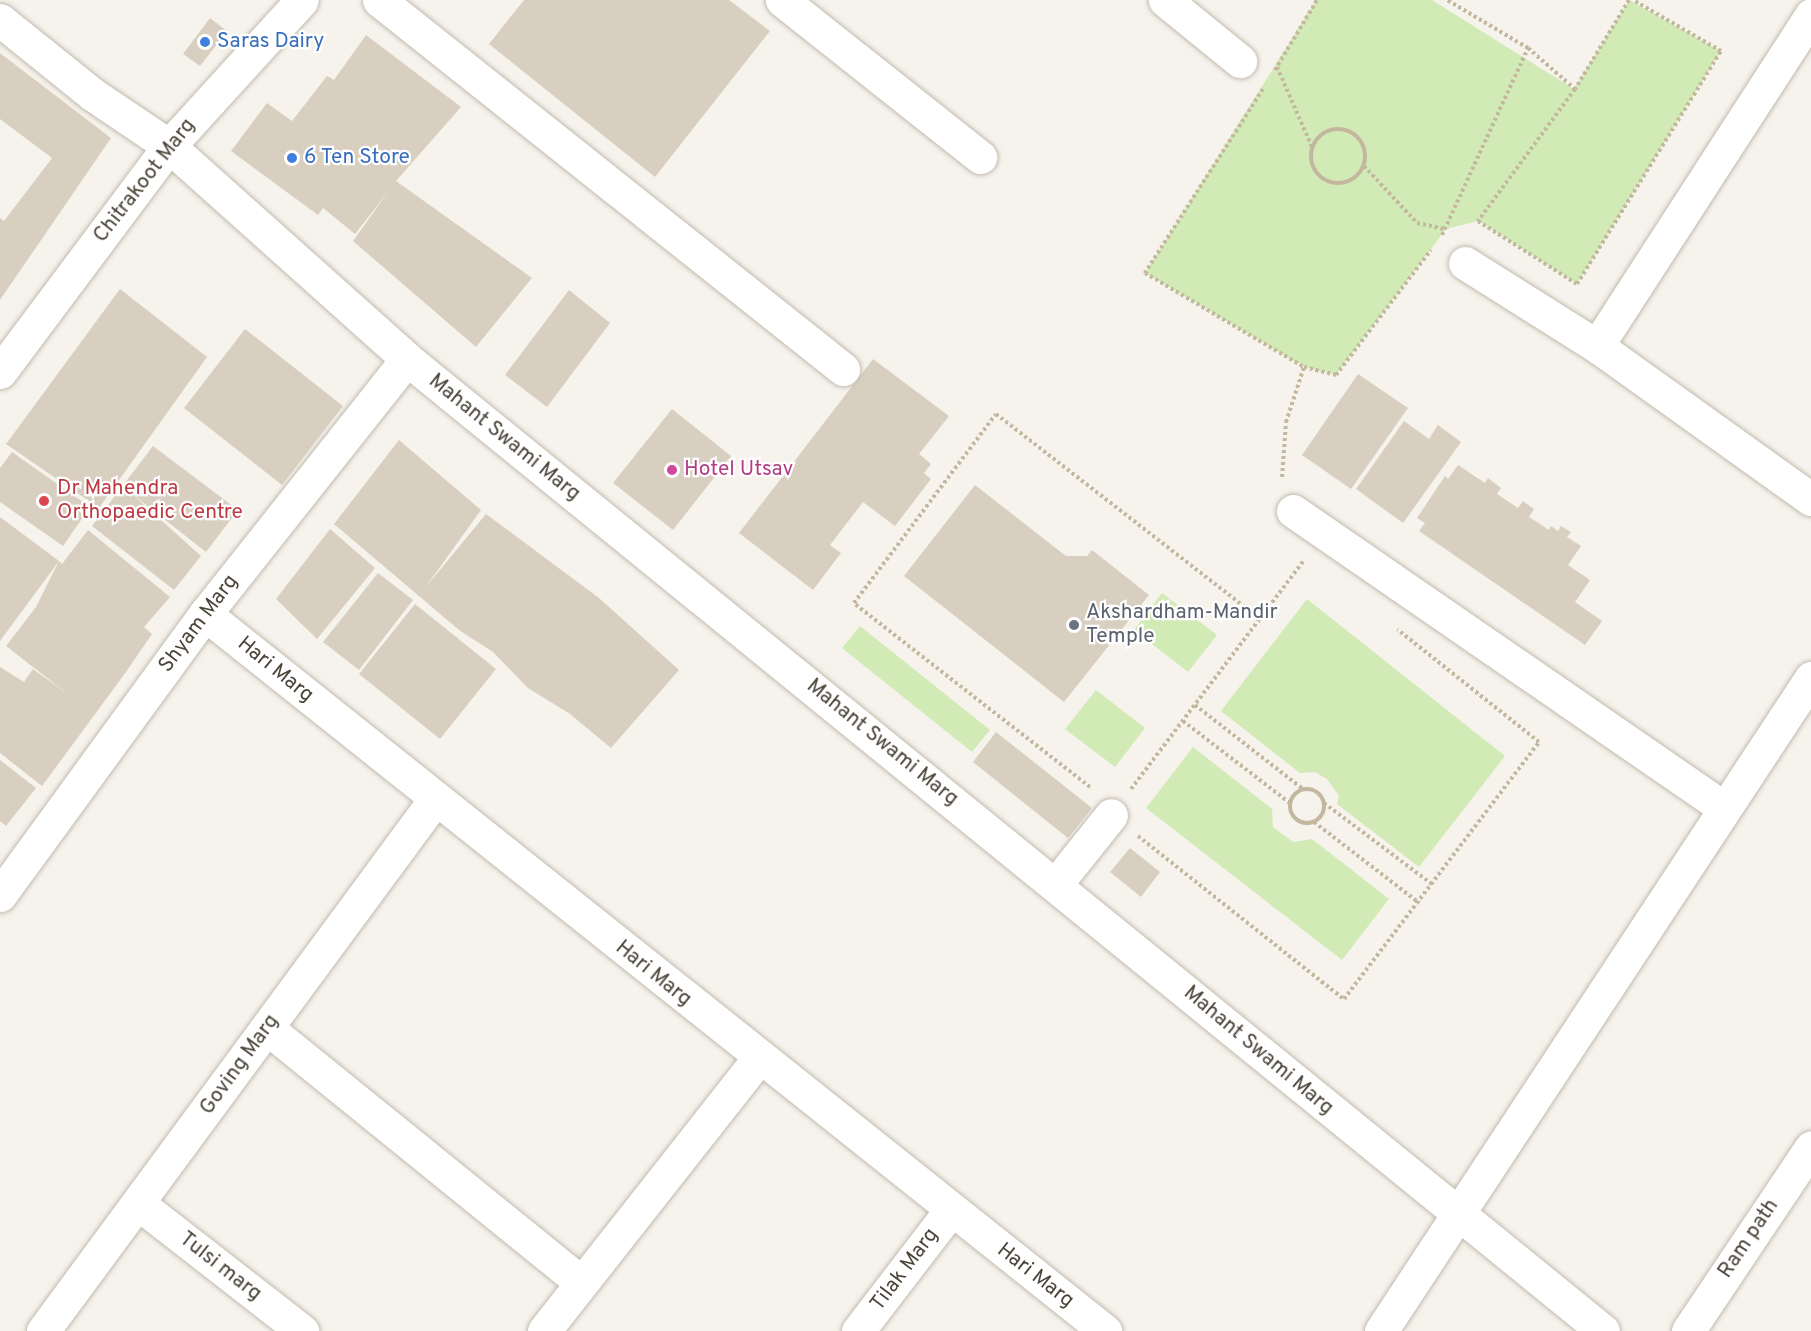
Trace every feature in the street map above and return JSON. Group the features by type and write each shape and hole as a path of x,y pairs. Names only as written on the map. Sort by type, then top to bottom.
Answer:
{"street":[{"name":"Chitrakoot Marg","path":"0,372 169,146 302,0"},
{"path":"379,0 843,369"},
{"path":"782,0 980,157"},
{"path":"1165,0 1240,61"},
{"path":"1597,346 1811,15"},
{"path":"0,20 92,94 169,146"},
{"name":"Mahant Swami Marg","path":"169,146 407,359 1056,884 1460,1217 1603,1331"},
{"path":"1465,263 1597,346 1811,499"},
{"name":"Shyam Marg","path":"0,895 205,614 407,359"},
{"path":"1293,511 1724,808"},
{"name":"Hari Marg","path":"205,614 758,1059 1105,1331"},
{"path":"1381,1331 1460,1217 1724,808 1811,678"},
{"name":"Goving Marg","path":"43,1331 139,1204 436,798"},
{"path":"1056,884 1114,812"},
{"path":"267,1028 581,1282"},
{"path":"544,1331 758,1059"},
{"name":"Ram path","path":"1688,1331 1811,1147"},
{"name":"Tulsi marg","path":"139,1204 302,1331"},
{"name":"Tilak Marg","path":"858,1331 951,1210"}],"path":[{"path":"1271,77 1317,0"},
{"path":"1447,0 1528,48 1575,89"},
{"path":"1631,0 1721,51 1577,284 1478,221 1575,89 1631,0"},
{"path":"1439,239 1446,230 1528,48"},
{"path":"1277,67 1313,148 1318,174 1334,183 1352,180 1364,166 1365,149 1348,131 1331,130 1313,148"},
{"path":"1264,87 1145,273 1304,367 1336,375 1432,248"},
{"path":"1364,166 1417,223 1446,230"},
{"path":"1293,511 1282,479 1286,422 1304,367"},
{"path":"1260,619 996,414 854,603 1344,999 1539,742 1388,621"},
{"path":"1114,812 1307,556 1316,563"},
{"path":"1195,705 1303,789 1315,790 1324,803 1432,884"},
{"path":"1183,721 1291,804 1298,820 1314,822 1419,903"},
{"path":"1291,804 1303,789"},
{"path":"1314,822 1322,814 1324,803"}],"green space":[{"path":"1316,0 1432,0 1574,89 1629,0 1721,51 1577,284 1478,221 1446,229 1336,375 1304,367 1145,273"},
{"path":"1162,593 1217,635 1188,672 1134,630"},
{"path":"1307,599 1505,756 1419,867 1337,804 1339,796 1327,779 1315,772 1300,773 1221,711"},
{"path":"860,626 990,730 972,752 842,648"},
{"path":"1096,690 1145,728 1115,767 1065,729"},
{"path":"1193,747 1272,809 1273,827 1293,842 1312,839 1389,899 1342,960 1146,808"}],"building":[{"path":"524,0 729,0 770,31 655,177 489,44"},
{"name":"Saras Dairy","path":"210,18 227,31 200,66 183,54"},
{"path":"366,35 461,107 396,181 532,278 476,347 353,241 388,192 355,234 323,208 318,215 231,151 267,103 292,121 327,76 334,80"},
{"path":"0,53 111,138 0,300 0,218 4,221 52,158 0,119"},
{"path":"120,289 207,357 99,508 6,444"},
{"path":"569,290 610,323 547,407 505,375"},
{"path":"245,329 343,406 282,485 184,408"},
{"path":"873,359 949,416 919,454 931,464 924,473 931,479 895,526 863,502 830,545 841,553 813,590 739,533"},
{"path":"1358,374 1408,408 1351,489 1302,455"},
{"name":"Hotel Utsav","path":"672,409 731,456 673,530 613,483"},
{"path":"1404,421 1429,439 1438,425 1461,442 1403,523 1356,489"},
{"path":"399,440 481,510 425,588 486,514 599,598 679,670 611,748 570,714 528,688 493,652 459,630 334,524"},
{"path":"153,446 238,510 206,552 131,493 201,556 174,590 92,526"},
{"path":"12,452 90,507 63,546 0,502 0,468"},
{"path":"1458,465 1485,483 1488,478 1501,488 1497,494 1518,508 1523,501 1534,509 1529,517 1549,530 1551,526 1558,531 1561,526 1571,532 1567,537 1581,546 1568,565 1590,580 1575,602 1602,621 1585,645 1419,531 1425,523 1417,518 1445,476 1448,479"},
{"path":"975,485 1066,556 1087,556 1092,550 1149,595 1064,702 904,576"},
{"path":"0,517 59,561 0,641"},
{"path":"330,529 375,568 317,639 276,599"},
{"path":"88,530 170,597 144,627 152,634 42,786 0,753 0,667 24,682 33,669 69,695 6,646 36,607 59,561 62,564"},
{"path":"378,573 413,600 359,670 323,642"},
{"path":"415,604 496,669 440,739 359,674"},
{"path":"996,732 1092,808 1068,838 973,762"},
{"path":"0,760 36,788 6,826 0,821"},
{"path":"1130,848 1160,872 1141,897 1110,872"}],"place":[{"name":"Saras Dairy","path":"205,42"},
{"name":"6 Ten Store","path":"292,158"},
{"name":"Hotel Utsav","path":"672,470"},
{"name":"Dr Mahendra Orthopaedic Centre","path":"44,501"},
{"name":"Akshardham-Mandir Temple","path":"1074,625"}]}
